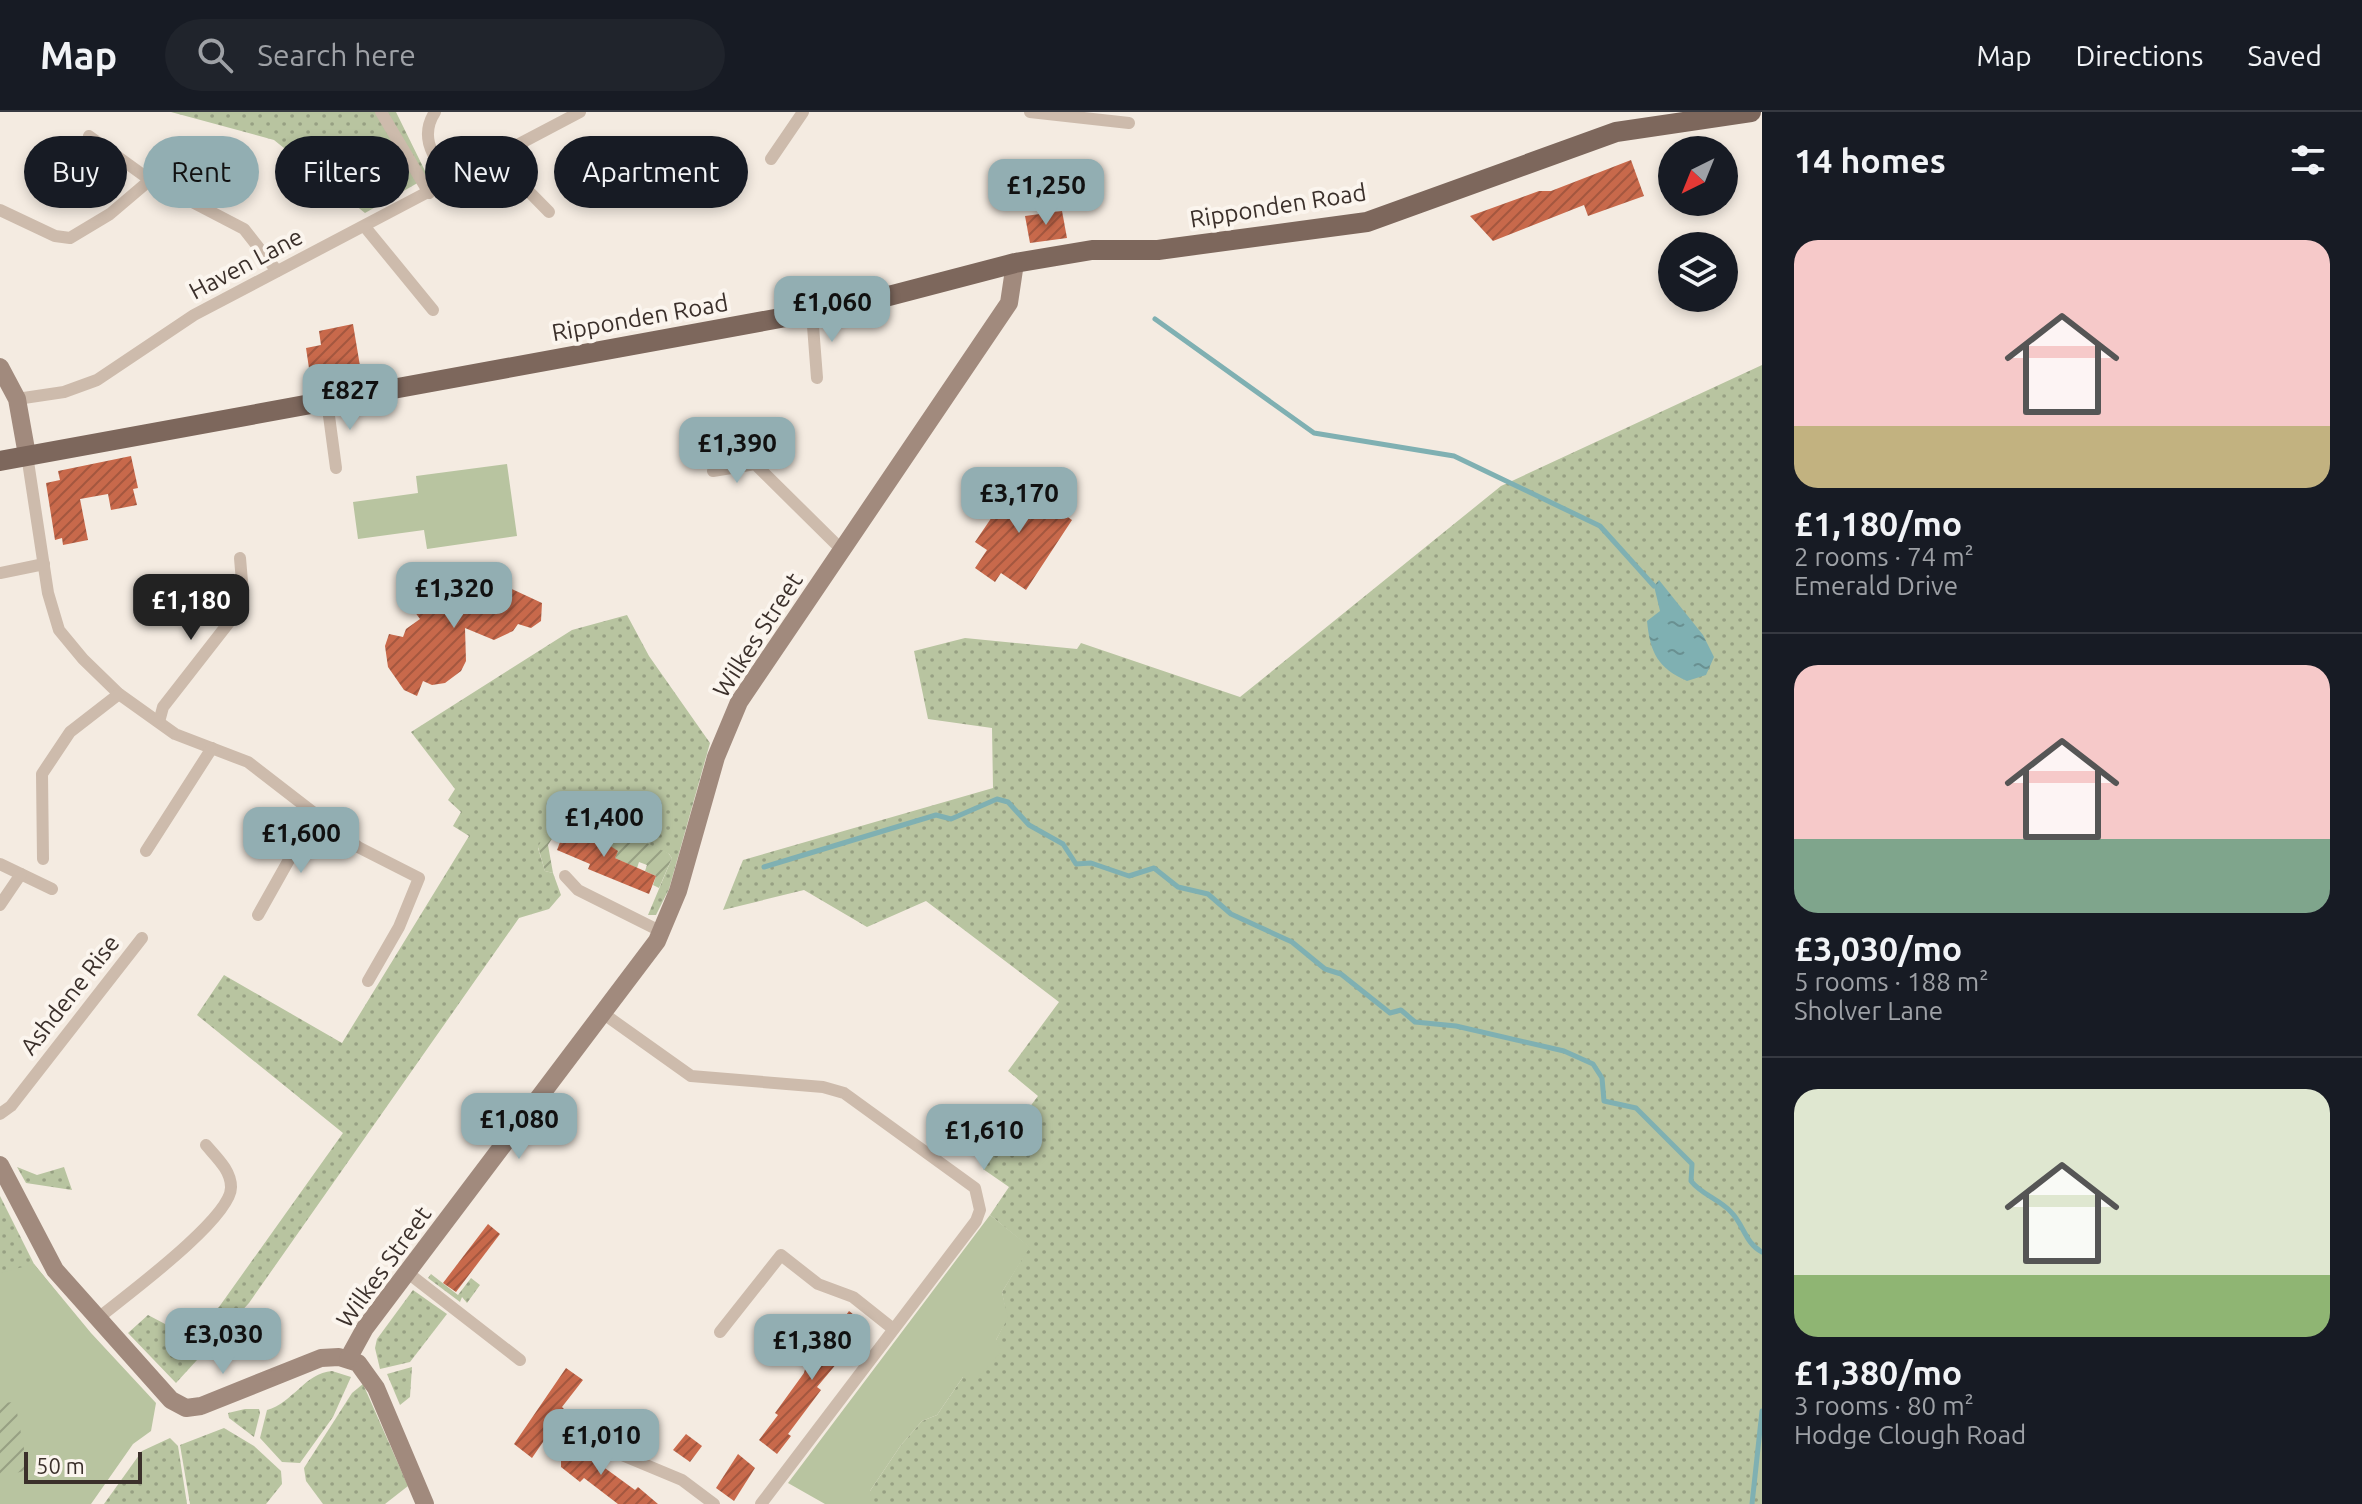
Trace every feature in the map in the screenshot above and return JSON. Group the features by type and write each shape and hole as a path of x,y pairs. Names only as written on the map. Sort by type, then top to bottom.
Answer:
{"main road":[{"name":"Ripponden Road","path":"0,461 812,313 1015,263 1092,250 1158,250 1367,222 1616,132 1751,112"}],"street":[{"path":"381,112 425,186"},
{"path":"426,136 425,126 435,112"},
{"name":"Haven Lane","path":"536,136 580,112"},
{"path":"771,159 803,112"},
{"path":"1030,112 1129,123"},
{"path":"0,210 55,236 70,238 110,214 143,186"},
{"name":"Haven Lane","path":"17,399 64,392 97,380 194,315 425,195"},
{"path":"538,201 549,212"},
{"path":"204,208 244,229 277,271"},
{"path":"365,227 433,310"},
{"name":"Wilkes Street","path":"348,1359 365,1328 604,1014 662,932 691,848 716,757 739,702 1009,303 1015,263"},
{"path":"812,313 817,378"},
{"path":"0,367 17,399 44,564 59,630 119,694 159,722 192,743 248,762 358,847 419,878 399,927 368,981"},
{"path":"327,401 336,468"},
{"path":"713,471 755,464 842,550"},
{"path":"159,722 170,698 234,616 243,594 240,558"},
{"path":"0,573 44,564"},
{"path":"43,859 42,774 70,732 119,694"},
{"path":"146,851 212,748"},
{"path":"258,915 290,858 320,819"},
{"path":"0,864 52,889"},
{"path":"0,905 21,874"},
{"path":"565,876 578,890 662,932"},
{"name":"Ashdene Rise","path":"0,1114 11,1106 142,938"},
{"path":"604,1014 691,1076 823,1087 844,1093 975,1188 980,1210 976,1221 761,1504"},
{"path":"97,1319 178,1253 225,1207 231,1196 231,1181 206,1145"},
{"path":"0,1165 38,1243 55,1270 171,1400 186,1408 208,1404 321,1358 348,1359 358,1363 376,1388 425,1504"},
{"path":"720,1332 781,1255 818,1284 853,1297 892,1328"},
{"path":"408,1273 520,1360"},
{"path":"594,1415 622,1455 682,1480 714,1504"}],"green space":[{"path":"171,112 396,112 408,136 275,136 274,140"},
{"path":"409,138 425,171 425,179 409,188"},
{"path":"1762,365 1762,1504 867,1504 870,1491 901,1445 922,1421 937,1415 963,1377 996,1340 1007,1318 1002,1292 1029,1247 990,1215 1009,1187 983,1169 1038,1096 1008,1071 1059,1002 926,901 867,927 804,890 723,910 743,860 993,788 992,728 928,719 914,651 965,638 1077,649 1081,643 1240,697 1501,486"},
{"path":"507,464 517,536 427,549 424,530 358,539 353,502 418,493 416,476"},
{"path":"627,615 649,656 710,743 669,889 656,915 648,915 672,858 669,854 561,805 538,848 545,871 553,873 561,895 549,909 519,918 249,1303 176,1383 128,1333 148,1315 184,1334 219,1307 343,1133 197,1015 224,975 342,1043 469,836 453,826 461,812 448,800 455,789 411,732 572,630"},
{"path":"561,804 668,853 672,858 659,888 653,885 656,876 645,871 647,865 639,862 637,868 615,858 617,851 603,841 586,845 590,833 568,824 561,839 553,837 548,845 553,873 545,871 538,847"},
{"path":"17,1167 37,1175 64,1167 72,1190 26,1183"},
{"path":"0,1196 34,1264 58,1294 0,1324"},
{"path":"990,1215 1030,1247 1002,1292 1008,1318 996,1340 1002,1351 977,1378 963,1377 937,1415 922,1421 901,1445 870,1491 871,1504 825,1504 788,1483"},
{"path":"34,1264 91,1333 156,1403 151,1431 133,1444 91,1504 0,1504 0,1273"},
{"path":"431,1274 458,1295 471,1278 480,1285 467,1303 462,1297 460,1302 428,1278"},
{"path":"413,1290 447,1314 410,1362 380,1369 375,1348 377,1339"},
{"path":"412,1367 410,1397 400,1405 387,1374"},
{"path":"332,1371 351,1377 333,1417 300,1463 282,1462 260,1438 267,1410 284,1401 314,1377"},
{"path":"363,1384 408,1486 385,1504 323,1504 306,1481 304,1468 352,1393"},
{"path":"15,1402 28,1470 0,1477 0,1403"},
{"path":"259,1409 254,1437 229,1418 228,1413"},
{"path":"224,1428 254,1446 281,1471 282,1484 266,1504 190,1504 180,1445"},
{"path":"170,1438 178,1446 187,1504 104,1504 142,1451"}],"water":[{"path":"1659,580 1703,635 1714,657 1706,675 1687,681 1662,665 1653,651 1647,621 1660,611 1654,586"}],"building":[{"path":"1631,160 1644,196 1588,216 1584,205 1493,241 1470,216 1539,191 1551,191"},
{"path":"1062,211 1067,238 1030,243 1025,216"},
{"path":"353,324 360,366 310,375 306,348 321,345 319,331"},
{"path":"131,456 138,488 133,489 137,505 111,510 108,494 80,499 88,540 63,545 62,538 55,540 46,483 60,480 58,471"},
{"path":"1010,477 1072,520 1026,590 1001,573 995,582 975,568 987,550 975,542 994,514 988,509"},
{"path":"473,579 485,586 499,583 542,603 541,621 531,628 518,624 513,631 494,640 465,628 466,661 461,671 445,683 432,685 423,681 417,696 404,690 388,667 385,646 389,634 403,637 406,629 420,619 412,608 417,594 433,592 436,582 451,580 457,594"},
{"path":"567,824 618,851 615,858 656,876 649,894 588,869 590,864 557,850"},
{"path":"488,1224 500,1234 456,1292 443,1283"},
{"path":"849,1311 868,1326 817,1387 821,1390 777,1454 759,1440 778,1415 775,1413 804,1373 806,1365 816,1357"},
{"path":"566,1368 583,1380 562,1407 565,1410 532,1458 514,1444"},
{"path":"686,1434 702,1446 690,1462 673,1450"},
{"path":"577,1441 600,1460 598,1463 635,1490 638,1487 658,1504 618,1504 584,1478 580,1482 561,1467 561,1461"},
{"path":"738,1454 755,1468 734,1501 716,1488"}],"waterway":[{"path":"1155,319 1314,433 1454,456 1600,526 1654,586"},
{"path":"764,867 936,815 951,819 997,799 1008,802 1029,825 1063,844 1076,864 1091,863 1129,876 1154,868 1178,887 1208,894 1231,914 1292,942 1325,969 1341,974 1390,1013 1401,1010 1415,1022 1456,1026 1564,1051 1593,1064 1602,1078 1604,1101 1636,1108 1692,1164 1691,1181 1731,1212 1752,1244 1762,1252"},
{"path":"1752,1504 1762,1411"}]}
